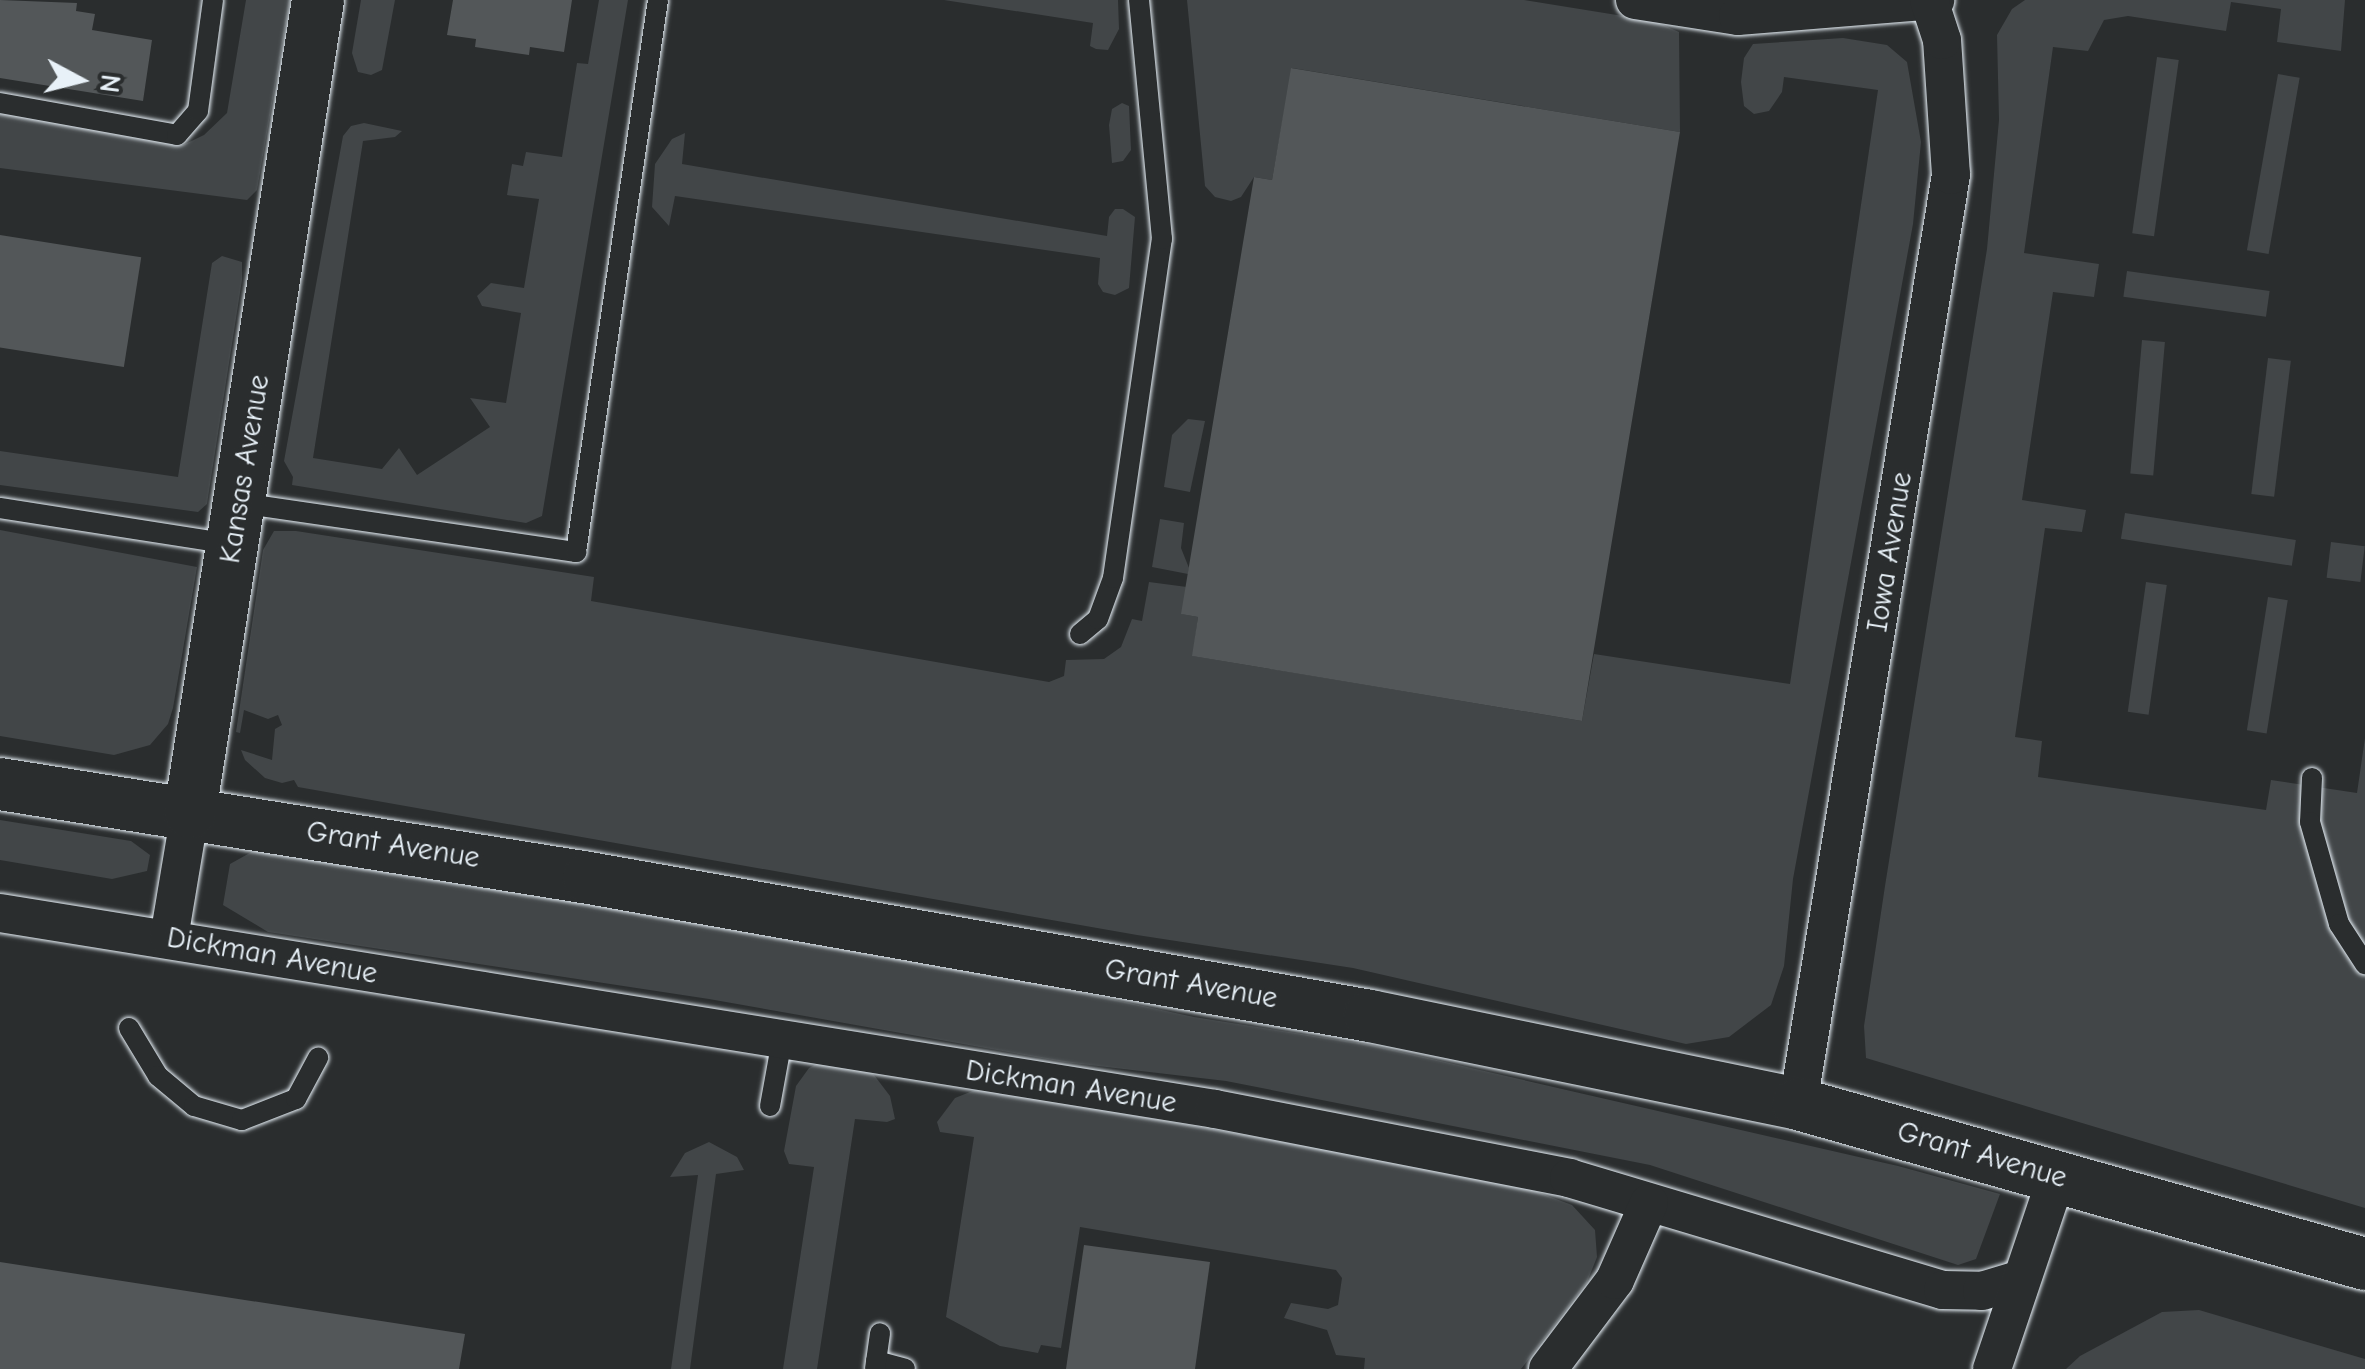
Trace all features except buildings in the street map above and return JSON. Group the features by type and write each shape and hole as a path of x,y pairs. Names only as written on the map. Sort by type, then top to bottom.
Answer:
{"main road":[{"name":"Kansas Avenue","path":"190,812 318,0"},
{"name":"Grant Avenue","path":"0,784 190,812 1370,1016 1798,1104 2365,1264"}],"street":[{"path":"1654,1 1738,16 1931,1"},
{"name":"Iowa Avenue","path":"1798,1104 1952,175 1942,40 1931,1"},
{"name":"Kansas Avenue","path":"169,938 190,812"},
{"name":"Dickman Avenue","path":"0,913 1215,1109 1569,1178 1942,1290 1982,1291 2019,1280"},
{"path":"1992,1369 2057,1176"},
{"path":"1548,1369 1615,1280 1649,1203"}],"lane":[{"path":"0,103 177,135 198,112 213,0"},
{"path":"0,508 576,552 658,0"},
{"path":"1080,634 1098,619 1114,578 1162,239 1140,0"},
{"path":"2312,778 2310,822 2339,924 2365,964"},
{"path":"129,1028 158,1076 194,1106 242,1120 296,1098 318,1058"},
{"path":"770,1106 782,1040"},
{"path":"880,1333 876,1365 905,1369"}],"shaded area":[{"path":"246,0 290,0 257,190 247,200 0,168 0,112 183,145 204,135 227,113"},
{"path":"361,0 395,0 382,70 371,75 358,72 352,53"},
{"path":"599,0 628,0 542,516 526,523 292,485 293,477 284,461 343,136 351,126 364,123 402,131 395,137 363,141 313,458 382,469 399,448 417,475 490,427 470,398 506,403 521,313 482,306 477,296 491,283 524,288 539,199 507,195 512,164 523,166 526,152 562,157 577,63 588,64"},
{"path":"944,0 1118,0 1119,29 1108,50 1096,49 1090,46 1093,23"},
{"path":"1187,0 1524,0 1654,21 1679,32 1680,132 1292,68 1272,180 1254,177 1241,197 1231,201 1215,197 1205,186"},
{"path":"2025,0 2345,0 2341,51 2277,42 2281,9 2231,2 2226,31 2128,16 2104,20 2088,51 2053,47 2024,253 2099,264 2094,297 2053,292 2022,500 2086,510 2082,532 2045,528 2015,737 2042,741 2038,777 2266,810 2271,780 2357,793 2365,738 2365,1208 1866,1058 1864,1026 1987,249 1999,120 1997,35 2012,9"},
{"path":"1843,38 1887,45 1907,62 1921,142 1913,224 1793,879 1784,966 1771,1005 1729,1037 1686,1044 1353,968 1137,935 298,787 294,780 282,783 265,778 245,760 241,750 272,760 275,729 282,725 278,715 268,719 244,710 240,733 236,732 263,550 274,531 296,531 594,577 591,601 1049,682 1064,676 1066,660 1104,659 1121,647 1132,619 1142,621 1149,582 1187,587 1182,614 1198,617 1193,656 1582,721 1594,654 1790,684 1878,90 1784,77 1782,92 1769,111 1754,114 1744,106 1741,82 1744,58 1753,44"},
{"path":"2157,57 2179,60 2154,236 2132,233"},
{"path":"2278,74 2300,78 2269,254 2247,250"},
{"path":"1122,103 1129,106 1131,150 1123,161 1112,163 1109,125 1112,109"},
{"path":"685,133 682,164 1107,236 1109,217 1115,209 1123,209 1135,217 1129,288 1115,295 1103,292 1098,284 1100,258 675,196 669,226 652,207 655,164 672,139"},
{"path":"222,256 242,262 242,280 207,504 198,512 0,485 0,451 178,477 212,263"},
{"path":"2127,271 2270,291 2266,317 2123,297"},
{"path":"2142,340 2165,342 2153,475 2130,473"},
{"path":"2268,358 2291,361 2274,497 2251,494"},
{"path":"1188,419 1205,421 1190,492 1164,487 1172,435"},
{"path":"2125,513 2296,540 2292,566 2121,539"},
{"path":"1160,519 1184,523 1181,548 1188,574 1152,567"},
{"path":"0,530 197,567 173,708 168,724 150,745 114,755 0,736"},
{"path":"2331,542 2365,546 2360,582 2327,578"},
{"path":"2146,582 2167,585 2149,715 2128,712"},
{"path":"2268,597 2288,600 2267,733 2247,730"},
{"path":"0,820 131,841 150,855 147,871 112,879 0,860"},
{"path":"257,849 940,962 1194,1017 1371,1045 1898,1166 2000,1194 1976,1259 1958,1265 1650,1165 1226,1081 1064,1062 709,999 268,932 223,905 230,864"},
{"path":"820,1062 864,1069 874,1075 890,1096 895,1119 855,1119 817,1369 783,1369 814,1167 789,1164 784,1151 796,1086 809,1068"},
{"path":"980,1088 1513,1183 1572,1205 1595,1230 1597,1257 1587,1282 1521,1369 1364,1369 1365,1358 1336,1355 1327,1330 1284,1318 1291,1303 1328,1309 1338,1305 1342,1278 1336,1270 1080,1227 1061,1348 1041,1345 1038,1353 1000,1346 946,1317 974,1137 940,1132 937,1122 955,1098"},
{"path":"709,1142 737,1157 744,1170 716,1174 690,1369 671,1369 698,1175 670,1177 685,1153"},
{"path":"2199,1310 2365,1359 2365,1369 2066,1369 2080,1356 2162,1312"}]}
